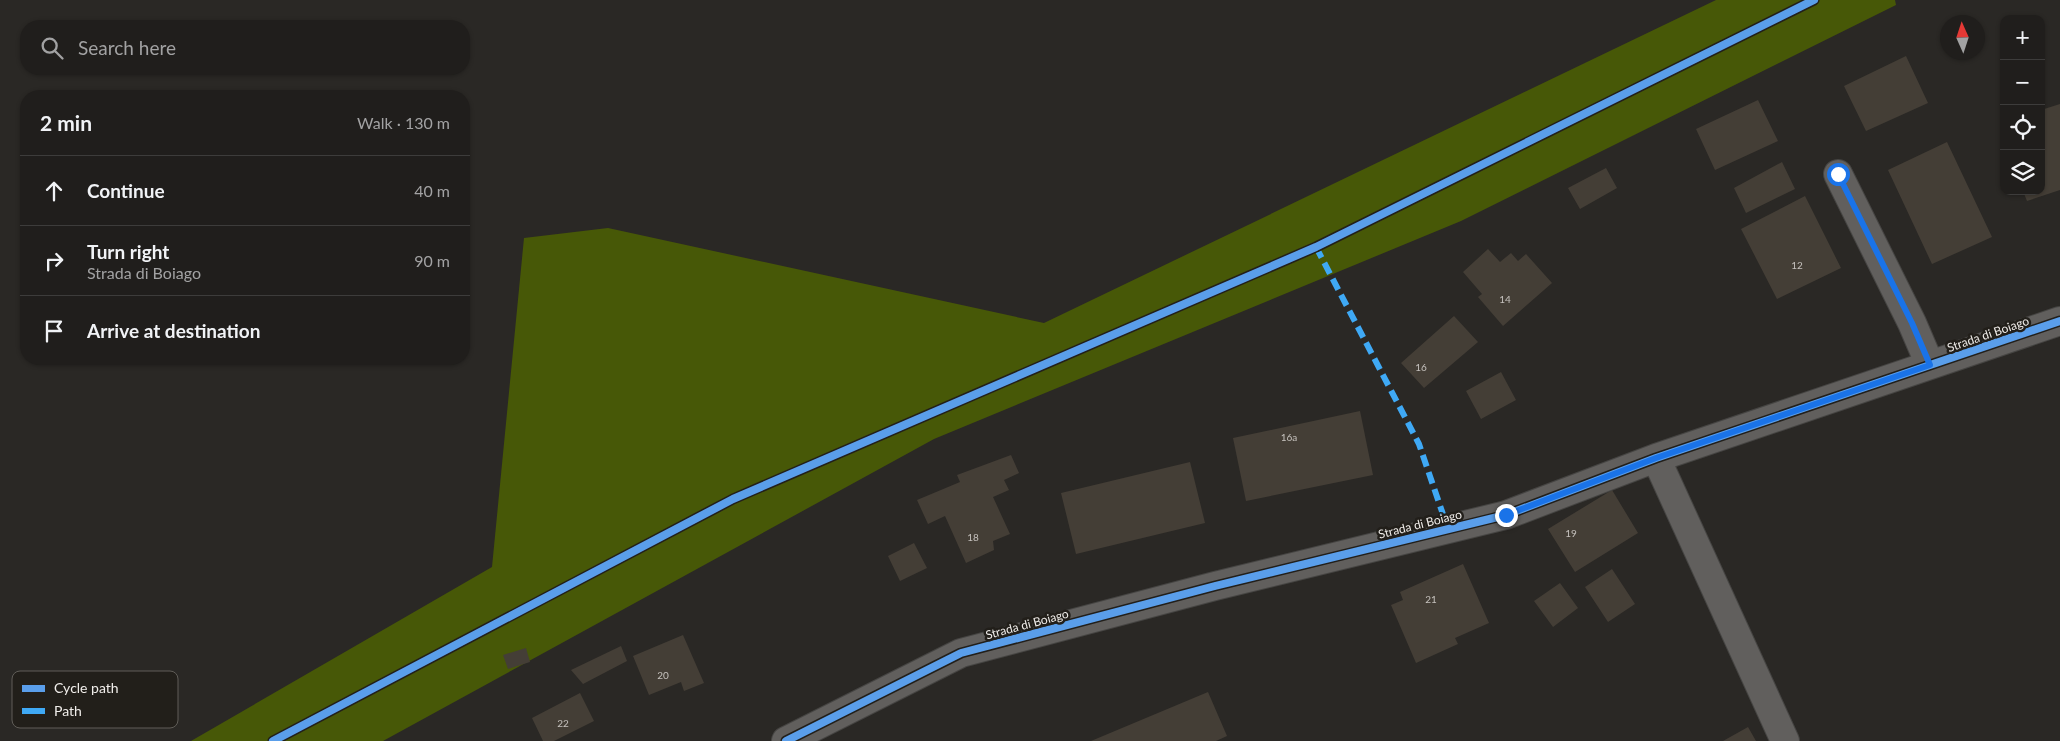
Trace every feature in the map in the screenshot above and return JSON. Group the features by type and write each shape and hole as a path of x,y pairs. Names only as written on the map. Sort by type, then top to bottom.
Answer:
{"street":[{"path":"1838,174 1912,323 1930,365"},
{"name":"Strada di Boiago","path":"786,741 961,653 1215,586 1506,515 1656,458 2060,321"},
{"path":"1656,458 1785,741"}],"green space":[{"path":"1716,0 1895,0 1896,5 1461,221 934,439 383,741 191,741 492,567 524,238 608,228 1044,323"}],"building":[{"path":"1906,56 1928,103 1866,131 1844,86"},
{"path":"1758,100 1778,141 1715,170 1696,129"},
{"path":"2060,104 2060,190 2045,195 2045,150 2045,109"},
{"path":"1947,142 1992,237 1932,264 1888,170"},
{"path":"1782,162 1795,189 1746,213 1734,188"},
{"path":"1606,168 1617,188 1580,209 1568,188"},
{"path":"2025,195 2045,195 2027,201"},
{"path":"1805,196 1841,268 1777,299 1741,229"},
{"path":"1488,249 1500,262 1511,253 1518,261 1526,254 1552,283 1503,326 1478,297 1482,294 1463,272"},
{"path":"1454,316 1478,342 1424,388 1401,363"},
{"path":"1501,372 1516,400 1481,419 1466,391"},
{"path":"1360,411 1373,475 1246,501 1233,438"},
{"path":"1011,455 1019,473 1004,480 1009,490 993,497 1010,534 993,541 994,550 966,563 945,516 928,524 917,500 960,482 957,475"},
{"path":"1190,462 1205,523 1076,554 1061,493"},
{"path":"1612,490 1638,533 1575,572 1548,529"},
{"path":"914,543 927,568 900,581 888,556"},
{"path":"1463,564 1489,623 1455,638 1458,644 1416,663 1391,605 1403,600 1400,592"},
{"path":"1612,569 1635,604 1608,622 1585,587"},
{"path":"1560,583 1578,608 1553,627 1534,601"},
{"path":"683,635 704,683 684,691 681,682 649,695 633,656"},
{"path":"621,646 627,661 583,684 571,670"},
{"path":"526,648 530,662 508,669 503,655"},
{"path":"1208,692 1227,736 1216,741 1091,741"},
{"path":"580,693 594,721 554,741 543,741 532,718"},
{"path":"1748,727 1756,741 1723,741"}],"marked path":[{"path":"1316,247 1419,444 1448,529"}],"cycle path":[{"path":"273,741 733,499 1316,247 1814,0"},
{"path":"786,741 961,653 1215,586 1506,515 1656,458 2060,321"}],"route":[{"path":"1506,515 1656,458 1930,365 1912,323 1838,174"}]}
